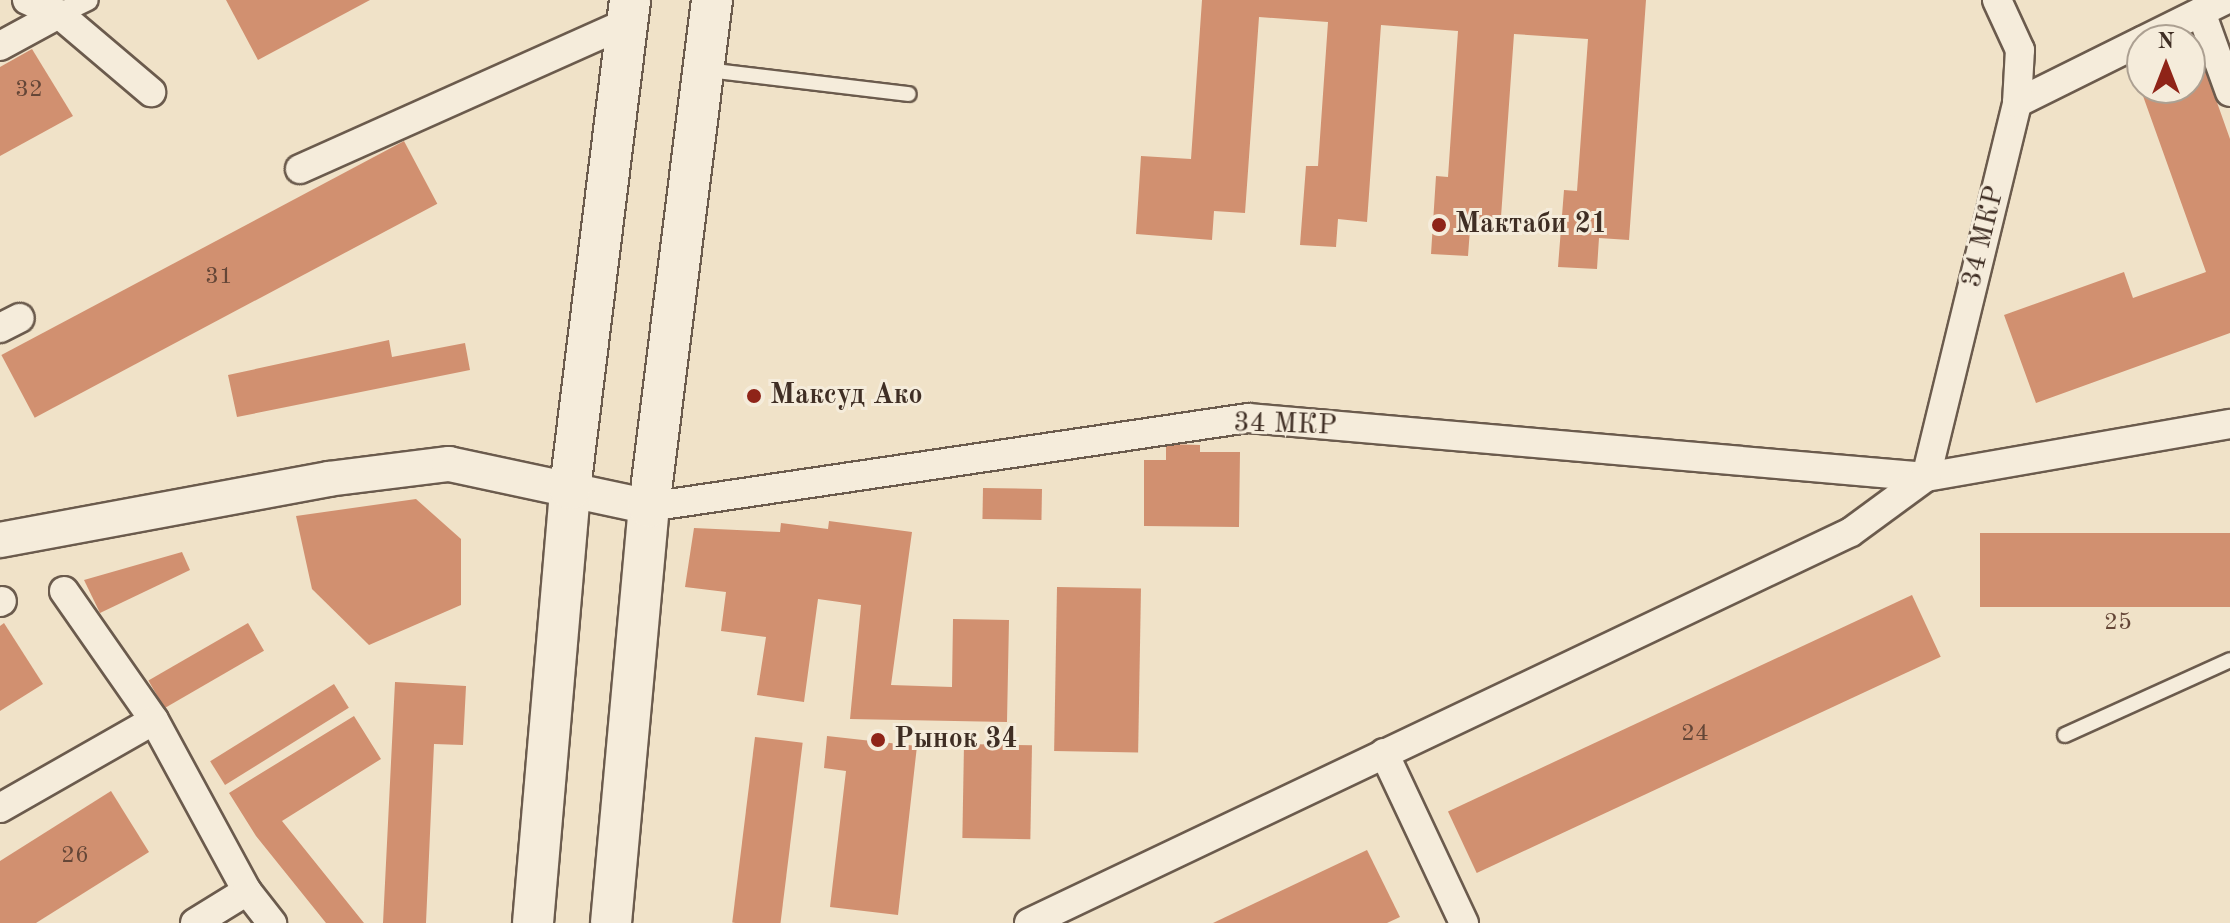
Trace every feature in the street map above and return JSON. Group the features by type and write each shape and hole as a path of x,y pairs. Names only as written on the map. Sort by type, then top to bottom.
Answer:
{"main road":[{"path":"611,923 649,507 712,0"},
{"path":"533,923 570,489 629,11"}],"street":[{"path":"27,0 59,14 151,92"},
{"path":"0,46 88,0"},
{"name":"34 МКР","path":"1029,923 1851,532 1926,477 2017,103 2020,50 1997,0"},
{"path":"2176,24 2213,6 2230,92"},
{"path":"300,169 629,11"},
{"path":"2017,103 2126,48"},
{"name":"34 МКР","path":"649,507 1248,418 1926,477 2230,424"},
{"path":"0,540 328,479 449,464 649,507"},
{"path":"64,591 154,720 247,891 272,923"},
{"path":"0,808 154,720"},
{"path":"1384,753 1464,923"},
{"path":"195,923 247,891"}],"lane":[{"path":"703,69 909,94"},
{"path":"2065,735 2230,660"}],"building":[{"path":"226,0 370,0 258,60"},
{"path":"1202,0 1646,0 1629,240 1599,238 1597,269 1558,267 1564,190 1577,191 1588,39 1514,34 1500,231 1470,229 1468,256 1431,254 1436,176 1448,177 1458,31 1381,25 1367,222 1338,219 1336,247 1300,245 1306,166 1318,166 1328,22 1259,17 1245,213 1214,211 1212,240 1136,234 1141,156 1191,159"},
{"path":"32,49 73,116 0,156 0,67"},
{"path":"2206,71 2230,139 2230,333 2036,403 2004,315 2124,272 2133,298 2206,272 2146,104 2206,104"},
{"path":"404,141 437,204 35,418 1,355"},
{"path":"389,340 392,357 465,343 470,370 237,417 228,375"},
{"path":"1166,444 1200,445 1200,452 1240,452 1239,527 1144,526 1144,460 1166,460"},
{"path":"983,488 1042,489 1041,520 982,519"},
{"path":"416,499 461,539 461,605 369,645 312,589 296,516"},
{"path":"829,521 912,532 891,685 952,687 953,619 1009,620 1007,722 850,719 861,605 818,599 804,702 757,695 766,637 721,631 726,592 685,587 694,528 780,532 781,523 828,529"},
{"path":"1980,533 2230,533 2230,607 1980,607"},
{"path":"182,552 190,570 100,613 84,580"},
{"path":"1057,587 1141,588 1138,752 1054,751"},
{"path":"1912,595 1941,657 1477,873 1448,811"},
{"path":"4,623 43,684 0,711 0,626"},
{"path":"248,623 264,651 164,708 148,680"},
{"path":"395,682 466,686 463,745 434,744 426,923 383,923"},
{"path":"334,684 349,708 225,785 210,761"},
{"path":"354,716 381,759 282,821 364,923 326,923 256,836 229,793"},
{"path":"827,736 917,746 898,915 830,907 846,771 824,768"},
{"path":"755,737 803,743 781,923 732,923"},
{"path":"964,744 1032,745 1030,839 962,838"},
{"path":"111,791 149,852 36,923 0,923 0,861"},
{"path":"1367,850 1400,917 1387,923 1213,923"}],"place":[{"name":"Мактаби 21","path":"1439,225"},
{"name":"Максуд Ако","path":"754,396"},
{"name":"Рынок 34","path":"878,740"}]}
